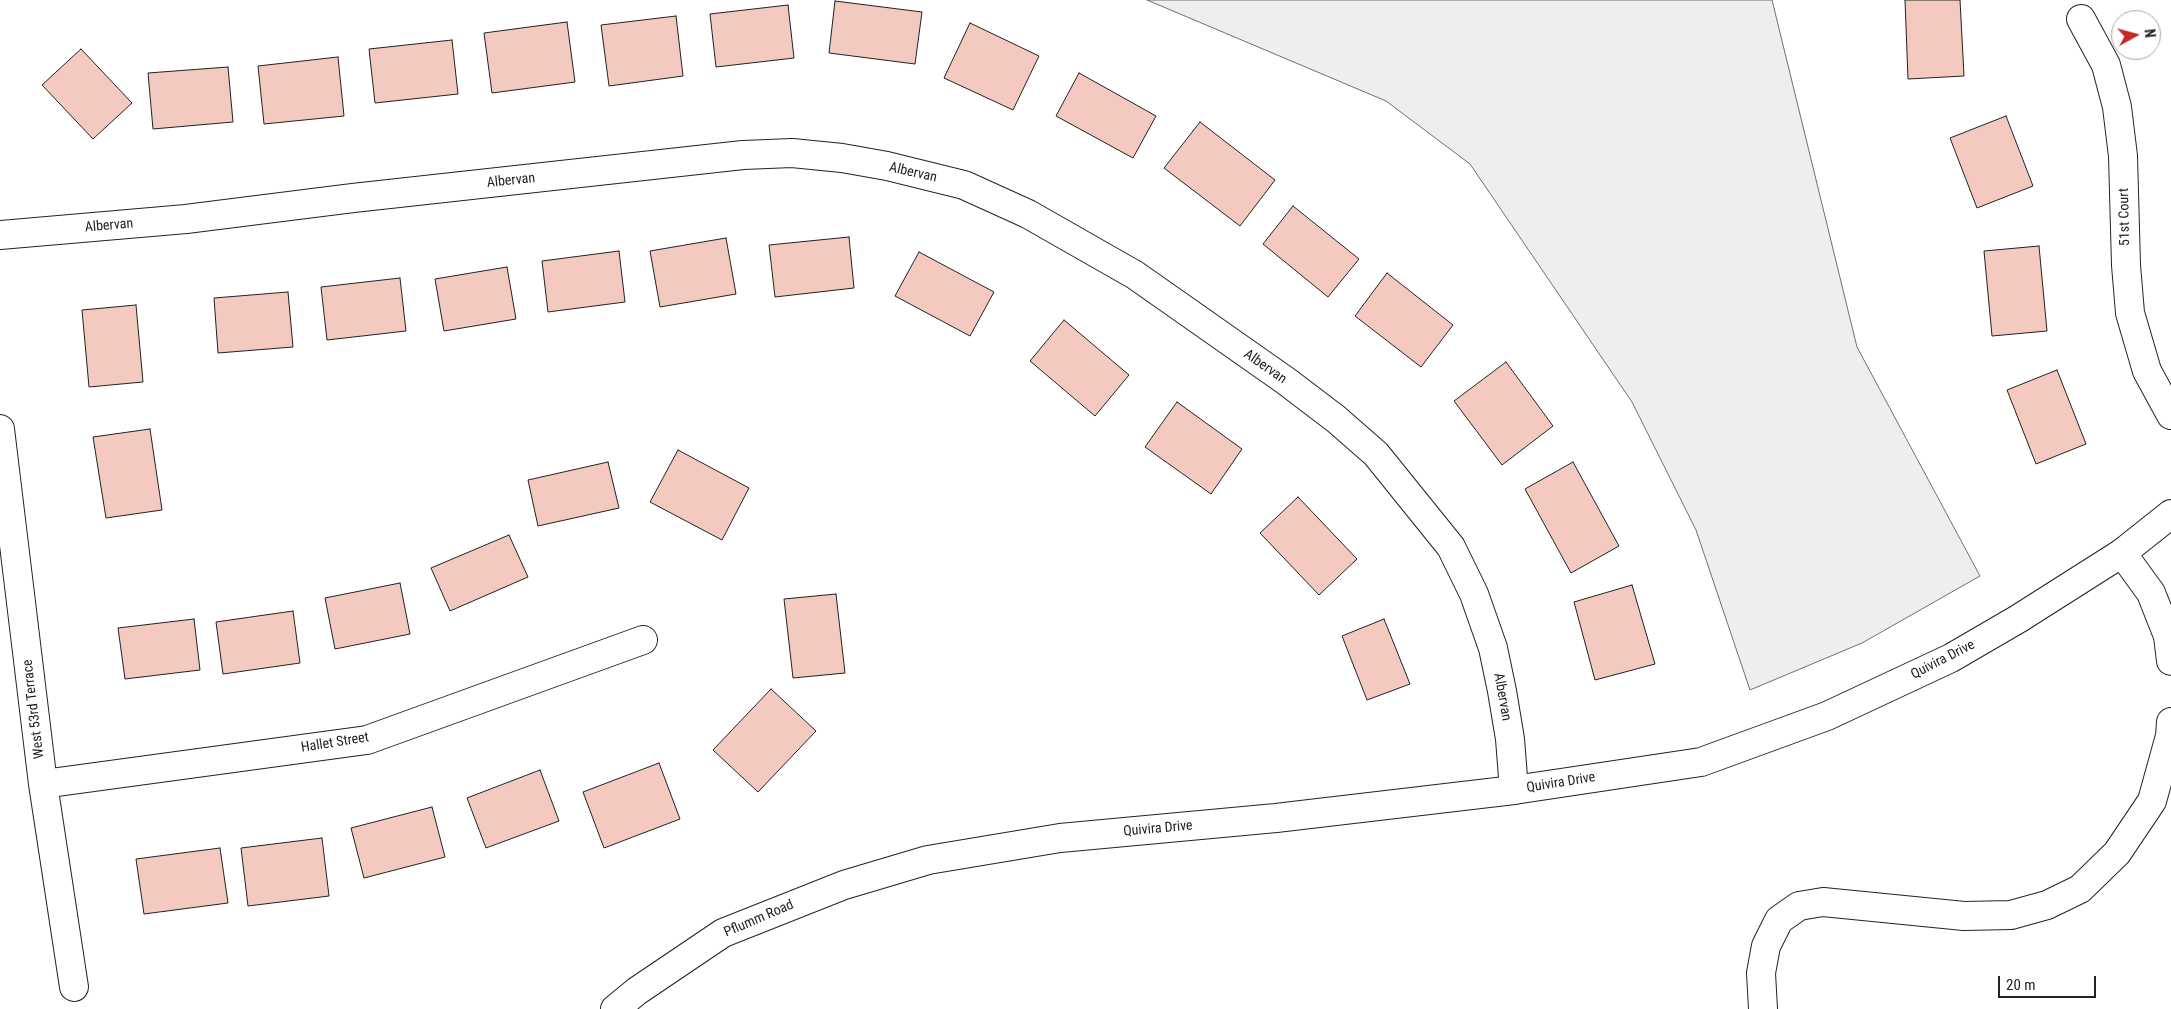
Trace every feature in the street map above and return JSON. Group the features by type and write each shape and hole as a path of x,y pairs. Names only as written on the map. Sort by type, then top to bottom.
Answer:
{"street":[{"name":"51st Court","path":"2081,19 2106,65 2117,107 2123,156 2126,265 2130,313 2147,371 2171,415"},
{"name":"Albervan","path":"0,235 186,219 744,155 792,153 842,158 887,166 964,185 1028,214 1135,275 1293,387 1376,454 1451,547 1474,594 1493,648 1502,691 1510,739 1514,790"},
{"name":"West 53rd Terrace","path":"0,429 42,784 74,988"},
{"name":"Quivira Drive","path":"891,870 928,860 1060,838 1276,818 1514,790 1701,762 1826,716 1951,658 2018,619 2122,553 2171,514"},
{"path":"2122,553 2152,593 2168,636 2171,661"},
{"name":"Hallet Street","path":"42,784 367,740 643,640"},
{"path":"1763,1009 1762,973 1766,946 1779,920 1798,906 1823,902 1964,916 2011,914 2047,906 2080,889 2117,852 2152,801 2170,736 2171,722"},
{"name":"Pflumm Road","path":"615,1009 637,991 723,933 844,885 891,870"}],"shaded area":[{"path":"1147,0 1772,0 1857,347 1980,576 1862,643 1750,690 1696,530 1632,402 1470,164 1386,101"}],"building":[{"path":"1905,0 1960,0 1964,76 1908,79"},
{"path":"835,1 922,12 915,64 829,53"},
{"path":"788,5 794,58 716,67 710,14"},
{"path":"676,16 683,76 609,86 601,25"},
{"path":"567,22 575,82 492,93 484,33"},
{"path":"970,23 1039,56 1013,110 944,78"},
{"path":"452,40 458,94 375,103 369,49"},
{"path":"81,49 132,103 93,139 42,85"},
{"path":"338,57 344,116 264,124 258,66"},
{"path":"228,67 233,122 153,129 148,73"},
{"path":"1079,73 1156,116 1133,158 1056,116"},
{"path":"2006,116 2033,186 1977,208 1950,138"},
{"path":"1200,122 1275,180 1240,226 1164,168"},
{"path":"1293,206 1359,259 1328,297 1263,244"},
{"path":"849,237 854,288 775,297 769,245"},
{"path":"726,238 736,294 660,307 650,251"},
{"path":"2039,246 2047,331 1992,336 1984,251"},
{"path":"619,251 625,302 548,312 542,261"},
{"path":"919,252 994,292 970,336 895,296"},
{"path":"507,267 516,319 444,331 435,279"},
{"path":"1387,273 1453,325 1421,367 1355,316"},
{"path":"400,278 406,331 327,340 321,287"},
{"path":"288,292 293,347 218,353 214,298"},
{"path":"136,305 143,382 89,387 82,310"},
{"path":"1064,320 1129,375 1095,416 1030,361"},
{"path":"1506,362 1553,426 1502,465 1454,401"},
{"path":"2057,370 2086,444 2036,464 2007,390"},
{"path":"1177,402 1242,449 1211,494 1145,447"},
{"path":"150,429 162,510 106,518 93,437"},
{"path":"678,450 749,488 722,540 650,502"},
{"path":"608,462 619,508 538,526 528,480"},
{"path":"1573,462 1619,546 1571,573 1525,489"},
{"path":"1298,497 1357,559 1319,595 1260,533"},
{"path":"509,535 528,577 450,611 431,568"},
{"path":"400,583 410,634 335,649 325,598"},
{"path":"1632,585 1655,664 1595,680 1574,602"},
{"path":"836,594 845,673 793,678 784,599"},
{"path":"293,611 300,663 223,674 216,622"},
{"path":"194,619 200,670 125,679 118,628"},
{"path":"1384,619 1410,684 1367,700 1342,636"},
{"path":"771,689 816,731 758,792 713,750"},
{"path":"659,763 680,819 604,848 583,792"},
{"path":"540,770 559,821 486,848 467,798"},
{"path":"432,807 445,857 364,878 351,828"},
{"path":"322,838 329,896 248,906 241,848"},
{"path":"220,848 228,903 144,914 136,859"}]}
